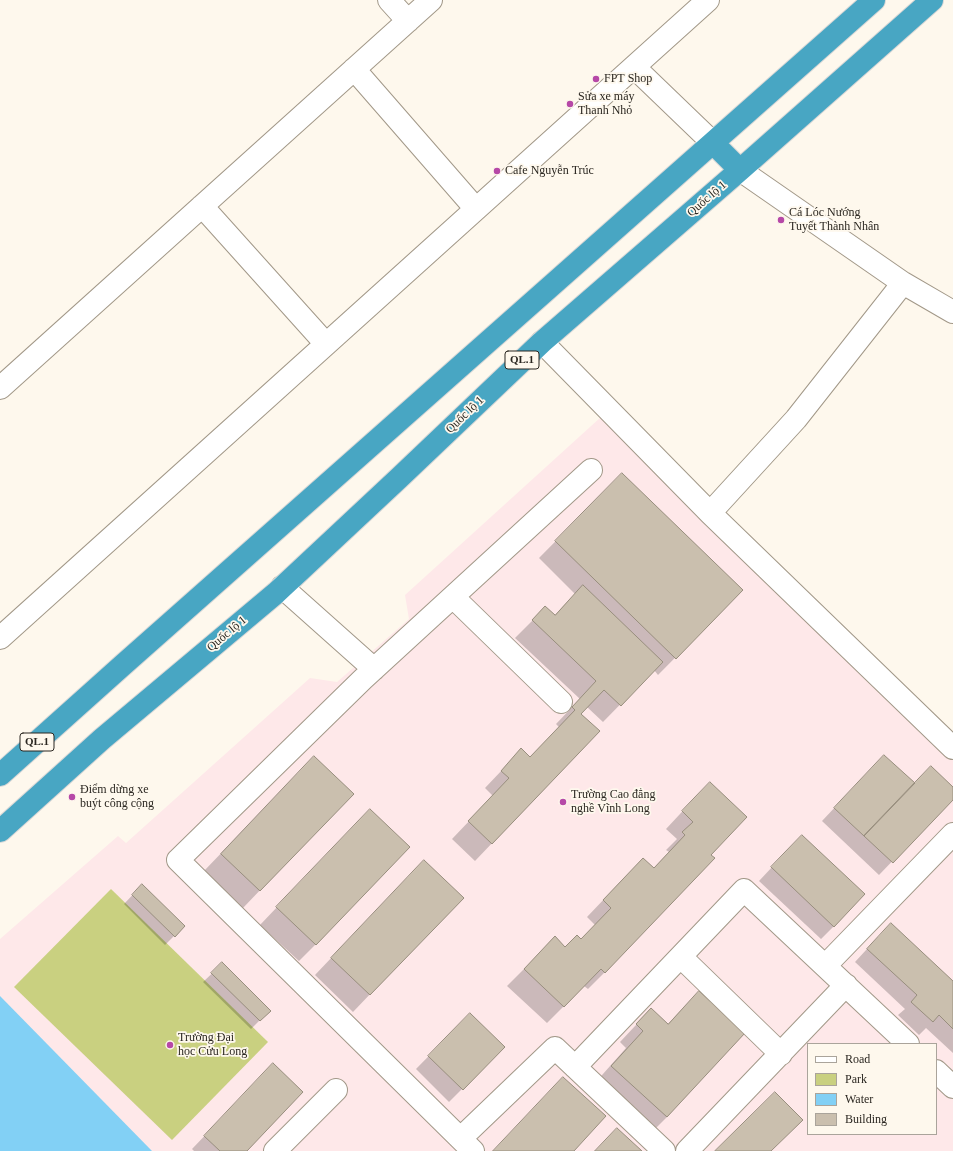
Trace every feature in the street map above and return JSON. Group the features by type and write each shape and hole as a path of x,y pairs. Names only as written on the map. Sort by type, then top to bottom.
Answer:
{"highway":[{"name":"QL.1","path":"0,775 874,0"},
{"name":"Quốc lộ 1","path":"0,831 102,739 282,587 542,342 740,170 932,0"},
{"path":"712,143 740,170"}],"street":[{"path":"389,0 408,21"},
{"path":"0,388 431,0"},
{"path":"0,638 708,0"},
{"path":"634,67 712,143"},
{"path":"354,69 476,209"},
{"path":"740,170 903,283 953,312"},
{"path":"202,206 326,344"},
{"path":"710,513 796,419 903,283"},
{"path":"542,342 710,513 953,748"},
{"path":"592,470 374,669 178,860 467,1145 555,1048 664,1151"},
{"path":"282,587 374,669"},
{"path":"453,597 561,702"},
{"path":"825,966 953,834"},
{"path":"575,1067 744,890 907,1043"},
{"path":"681,957 781,1054"},
{"path":"687,1151 846,985"},
{"path":"937,1072 953,1087"},
{"path":"275,1151 336,1090"}],"shaded area":[{"name":"Trường Cao đẳng nghề Vĩnh Long","path":"601,417 953,760 953,1151 0,1151 0,939 118,836 126,843 310,678 337,682 409,619 405,595"}],"green space":[{"path":"111,889 268,1042 172,1140 14,987"}],"water":[{"path":"0,996 152,1151 0,1151"}],"building":[{"path":"622,473 743,590 676,659 555,541"},
{"path":"583,585 663,662 621,706 604,690 581,714 600,731 492,844 468,821 509,778 501,771 521,748 530,757 575,710 572,707 596,681 532,620 545,606 555,615"},
{"path":"884,755 915,783 864,836 834,808"},
{"path":"314,756 354,794 260,891 221,854"},
{"path":"931,766 953,787 953,800 893,863 864,836"},
{"path":"710,782 747,817 711,855 715,858 605,973 601,969 564,1007 524,969 555,936 565,947 577,935 581,939 611,908 603,900 643,858 654,868 685,835 682,832 693,822 682,811"},
{"path":"370,809 410,847 316,945 276,907"},
{"path":"802,835 865,894 834,927 771,867"},
{"path":"424,860 464,898 370,995 331,958"},
{"path":"142,884 185,926 175,937 132,895"},
{"path":"891,923 953,981 953,1029 939,1015 933,1022 911,1002 917,995 867,949"},
{"path":"222,962 271,1011 260,1021 211,973"},
{"path":"699,991 745,1033 667,1117 611,1066 643,1031 636,1024 651,1008 668,1024"},
{"path":"470,1013 505,1047 463,1090 428,1056"},
{"path":"273,1063 303,1092 247,1151 220,1151 204,1136"},
{"path":"563,1077 606,1116 574,1151 493,1151"},
{"path":"775,1092 803,1120 771,1151 715,1151"},
{"path":"617,1128 642,1151 595,1151"}],"place":[{"name":"FPT Shop","path":"596,79"},
{"name":"Sửa xe máy Thanh Nhỏ","path":"570,104"},
{"name":"Cafe Nguyễn Trúc","path":"497,171"},
{"name":"Cá Lóc Nướng Tuyết Thành Nhân","path":"781,220"},
{"name":"Điểm dừng xe buýt công cộng","path":"72,797"},
{"name":"Trường Cao đẳng nghề Vĩnh Long","path":"563,802"},
{"name":"Trường Đại học Cửu Long","path":"170,1045"}]}
